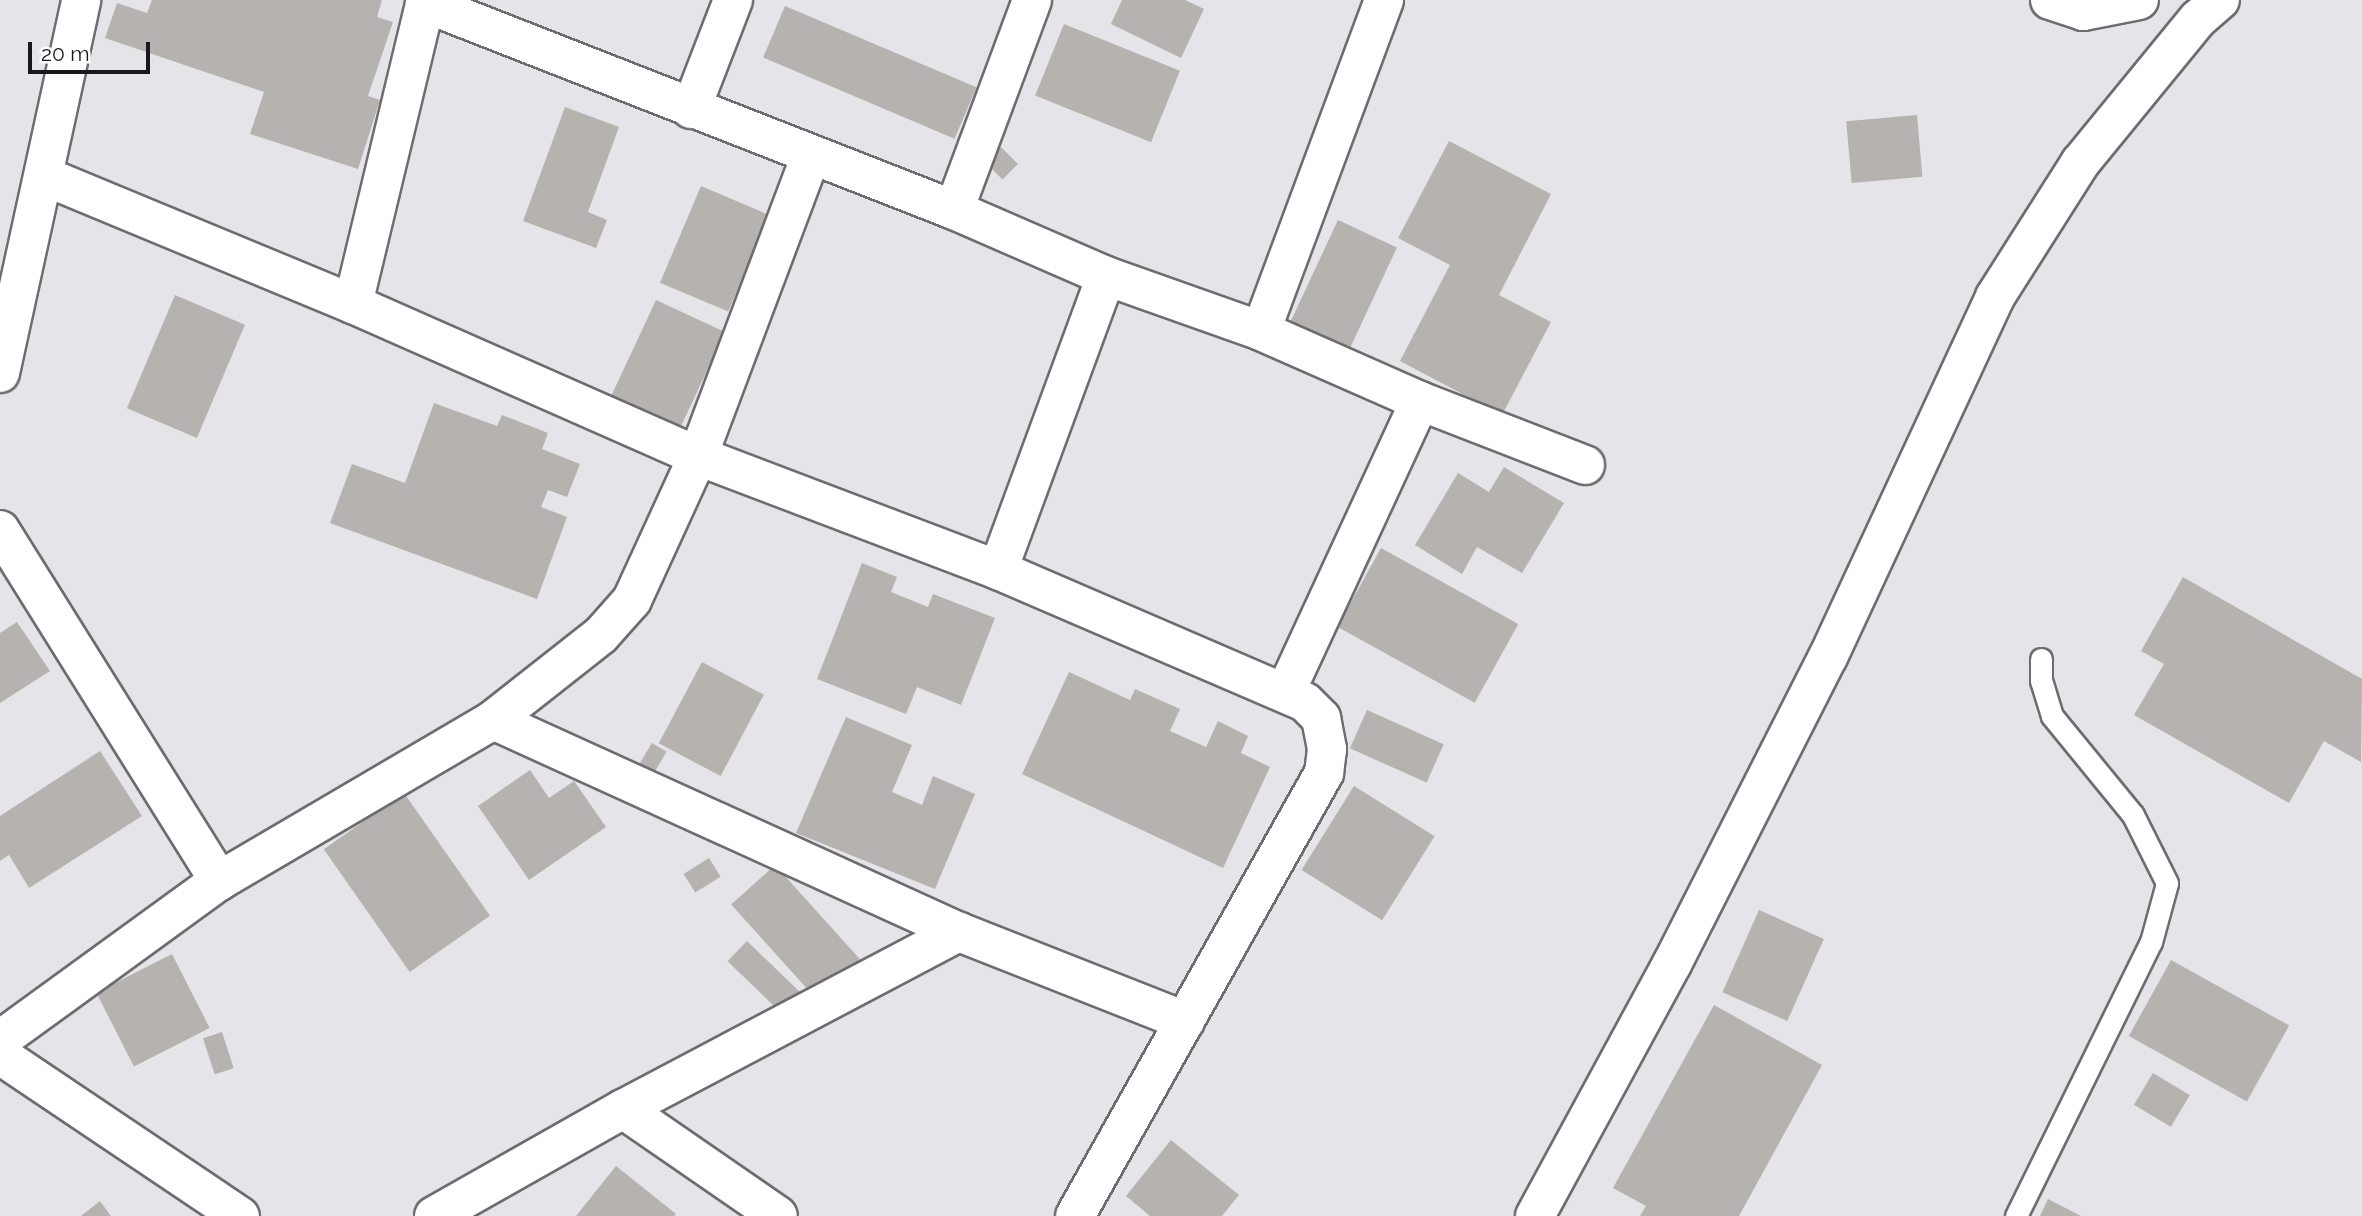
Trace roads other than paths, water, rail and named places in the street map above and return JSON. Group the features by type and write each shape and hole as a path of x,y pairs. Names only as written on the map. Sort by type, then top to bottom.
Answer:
{"street":[{"path":"0,373 81,0"},
{"path":"691,109 733,0"},
{"path":"954,210 1032,0"},
{"path":"1261,331 1384,0"},
{"path":"2073,4 2139,0"},
{"path":"1535,1216 1672,964 1828,657 1995,297 2080,163 2198,19 2220,0"},
{"path":"353,304 425,1 691,109 954,210 1106,276 1261,331 1420,401 1585,465"},
{"path":"0,1040 219,881 493,720 601,635 632,600 698,456 811,156"},
{"path":"44,176 353,304 698,456 998,570 1286,691 1321,719 1327,748 1324,773 1075,1216"},
{"path":"998,570 1106,276"},
{"path":"1286,691 1420,401"},
{"path":"0,530 219,881"},
{"path":"493,720 959,932 1185,1021"},
{"path":"434,1216 623,1109 959,932"},
{"path":"0,1055 240,1216"},
{"path":"623,1109 778,1216"}],"lane":[{"path":"2016,1216 2151,942 2167,884 2133,815 2053,716 2040,681 2042,659"}]}
